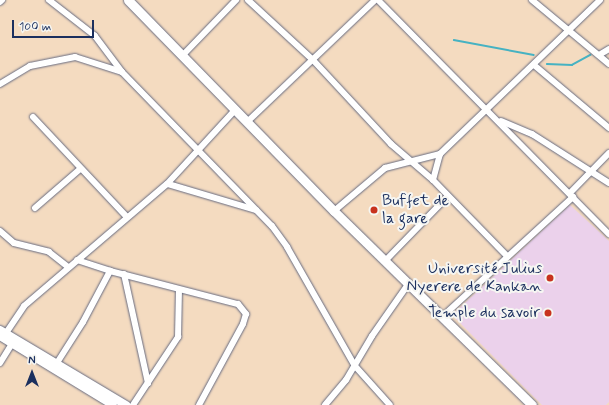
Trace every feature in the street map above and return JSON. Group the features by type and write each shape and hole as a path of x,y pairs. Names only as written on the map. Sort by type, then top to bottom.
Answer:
{"highway":[{"path":"128,0 334,210 409,282 532,405"}],"main road":[{"path":"2,333 113,405"},
{"path":"55,366 126,405"}],"street":[{"path":"49,0 95,36 122,72 200,150 257,210 287,247 355,366 390,405"},
{"path":"182,56 236,0"},
{"path":"248,0 312,60 391,144 433,180 508,257"},
{"path":"248,122 376,0 499,120 609,234"},
{"path":"532,0 609,64"},
{"path":"334,210 385,168 440,154 570,31 600,0"},
{"path":"598,55 609,49"},
{"path":"0,84 30,66 75,58 122,72"},
{"path":"534,65 609,128"},
{"path":"2,333 24,306 127,217 168,184 235,110"},
{"path":"33,117 80,169 127,217"},
{"path":"499,120 532,134 609,183"},
{"path":"442,316 508,257 572,195 609,153"},
{"path":"433,180 440,154"},
{"path":"35,208 80,169"},
{"path":"168,184 257,210"},
{"path":"386,260 448,196"},
{"path":"0,231 14,243 49,252 68,267"},
{"path":"78,260 110,271 179,290 238,304 246,314 243,324 199,405"},
{"path":"55,366 83,322 110,271"},
{"path":"124,274 148,383"},
{"path":"325,405 355,366 372,336 409,282"},
{"path":"133,405 178,337 179,290"},
{"path":"0,363 14,341"}],"shaded area":[{"name":"Université Julius Nyerere de Kankan","path":"570,205 609,241 609,402 606,405 542,405 452,315"}],"waterway":[{"path":"454,40 534,55"},
{"path":"547,64 572,65 590,55"}],"place":[{"name":"Buffet de la gare","path":"374,210"},
{"name":"Université Julius Nyerere de Kankan","path":"550,278"},
{"name":"Temple du savoir","path":"548,313"}]}
